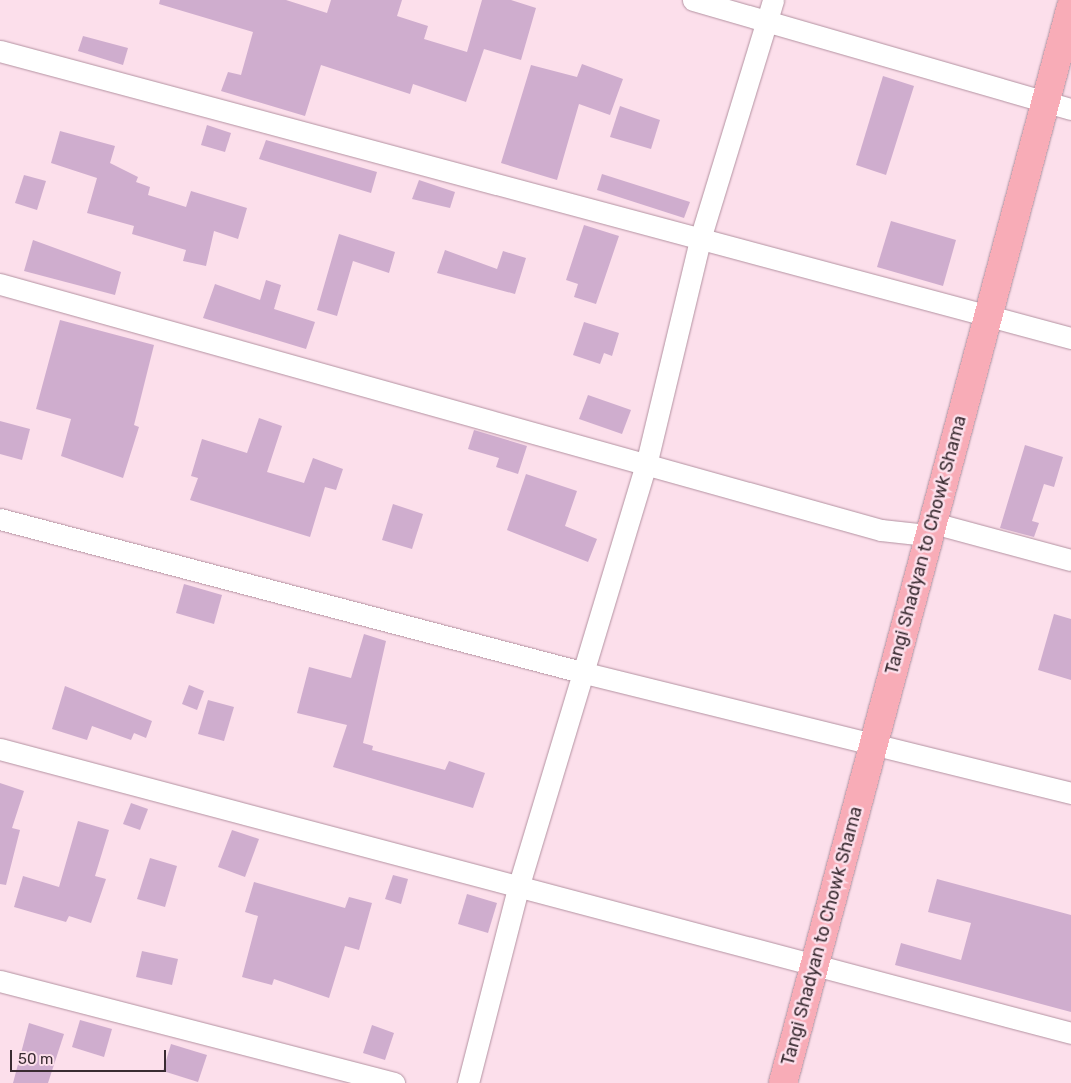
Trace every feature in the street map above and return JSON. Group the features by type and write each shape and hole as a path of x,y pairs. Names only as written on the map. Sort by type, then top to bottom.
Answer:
{"main road":[{"name":"Tangi Shadyan to Chowk Shama","path":"783,1083 929,529 1071,7"}],"street":[{"path":"693,0 768,20 1071,109"},
{"path":"468,1083 518,888 581,672 646,464 701,236 773,0"},
{"path":"0,51 701,236 1071,338"},
{"path":"0,284 881,530 929,529 1071,560"},
{"path":"0,519 581,672 874,742 1071,793"},
{"path":"0,749 518,888 1071,1033"},
{"path":"0,981 394,1083"}],"building":[{"path":"160,0 286,0 327,13 331,0 402,0 397,16 428,26 424,39 467,52 482,0 511,0 536,8 521,60 484,49 466,102 413,84 410,94 321,65 305,116 221,91 228,72 241,75 253,32 159,4"},
{"path":"83,36 128,48 123,65 78,51"},
{"path":"582,64 623,79 610,115 579,104 557,180 501,163 531,65 577,77"},
{"path":"883,76 914,86 886,175 856,165"},
{"path":"620,106 660,120 651,149 610,137"},
{"path":"207,125 231,133 225,152 201,145"},
{"path":"60,131 115,146 110,163 138,177 136,182 150,187 148,195 186,207 191,191 247,208 238,239 214,231 206,266 183,261 186,250 132,234 134,226 87,213 97,178 51,163"},
{"path":"266,140 377,172 371,193 259,159"},
{"path":"602,174 690,202 684,218 597,190"},
{"path":"24,175 46,181 37,210 15,203"},
{"path":"419,180 455,192 450,208 412,199"},
{"path":"891,221 956,240 943,286 877,267"},
{"path":"584,225 619,236 596,304 574,297 578,284 566,280"},
{"path":"339,234 395,252 389,273 353,261 337,316 317,310"},
{"path":"33,240 121,272 115,295 24,271"},
{"path":"445,250 497,269 503,251 526,258 515,294 437,273"},
{"path":"266,280 281,285 274,309 315,322 306,349 203,318 215,284 260,300"},
{"path":"60,320 154,345 134,425 139,427 123,478 61,456 71,419 36,409"},
{"path":"584,322 619,333 612,356 604,353 600,364 573,355"},
{"path":"588,395 631,410 622,434 579,419"},
{"path":"259,418 282,426 267,472 304,483 313,458 343,469 336,490 325,487 310,537 190,500 198,478 191,476 202,439 247,453"},
{"path":"0,421 30,429 22,460 0,454"},
{"path":"474,430 527,446 518,474 496,467 499,458 468,449"},
{"path":"1025,445 1063,457 1054,487 1044,484 1032,521 1039,523 1034,537 1000,528"},
{"path":"526,474 577,491 565,526 597,539 588,562 507,530"},
{"path":"393,504 423,514 412,549 382,540"},
{"path":"184,584 222,595 214,624 176,613"},
{"path":"1054,614 1071,619 1071,680 1038,670"},
{"path":"364,634 386,641 363,743 373,746 372,750 445,770 449,761 485,773 473,808 333,767 347,725 297,713 309,667 351,678"},
{"path":"189,685 204,691 197,710 182,704"},
{"path":"65,686 152,721 146,738 134,733 131,740 92,726 87,740 52,729"},
{"path":"208,700 234,707 224,741 198,734"},
{"path":"0,783 24,791 12,828 20,830 6,885 0,884"},
{"path":"131,803 148,809 140,830 123,824"},
{"path":"78,821 109,830 95,876 106,879 91,923 69,916 66,922 14,907 23,876 59,887"},
{"path":"232,830 259,839 245,877 218,867"},
{"path":"150,858 177,866 165,907 137,899"},
{"path":"393,875 408,879 401,904 385,899"},
{"path":"937,879 1071,915 1071,1012 895,965 901,943 961,960 971,923 928,912"},
{"path":"254,882 345,908 349,897 372,903 359,950 345,946 329,998 274,979 272,985 242,977 258,916 245,912"},
{"path":"467,894 497,903 488,933 458,924"},
{"path":"142,951 178,959 172,985 136,977"},
{"path":"80,1020 112,1029 104,1057 72,1047"},
{"path":"29,1023 64,1034 48,1083 13,1083"},
{"path":"372,1025 394,1033 385,1060 363,1053"},
{"path":"171,1044 207,1055 198,1082 163,1071"}]}
